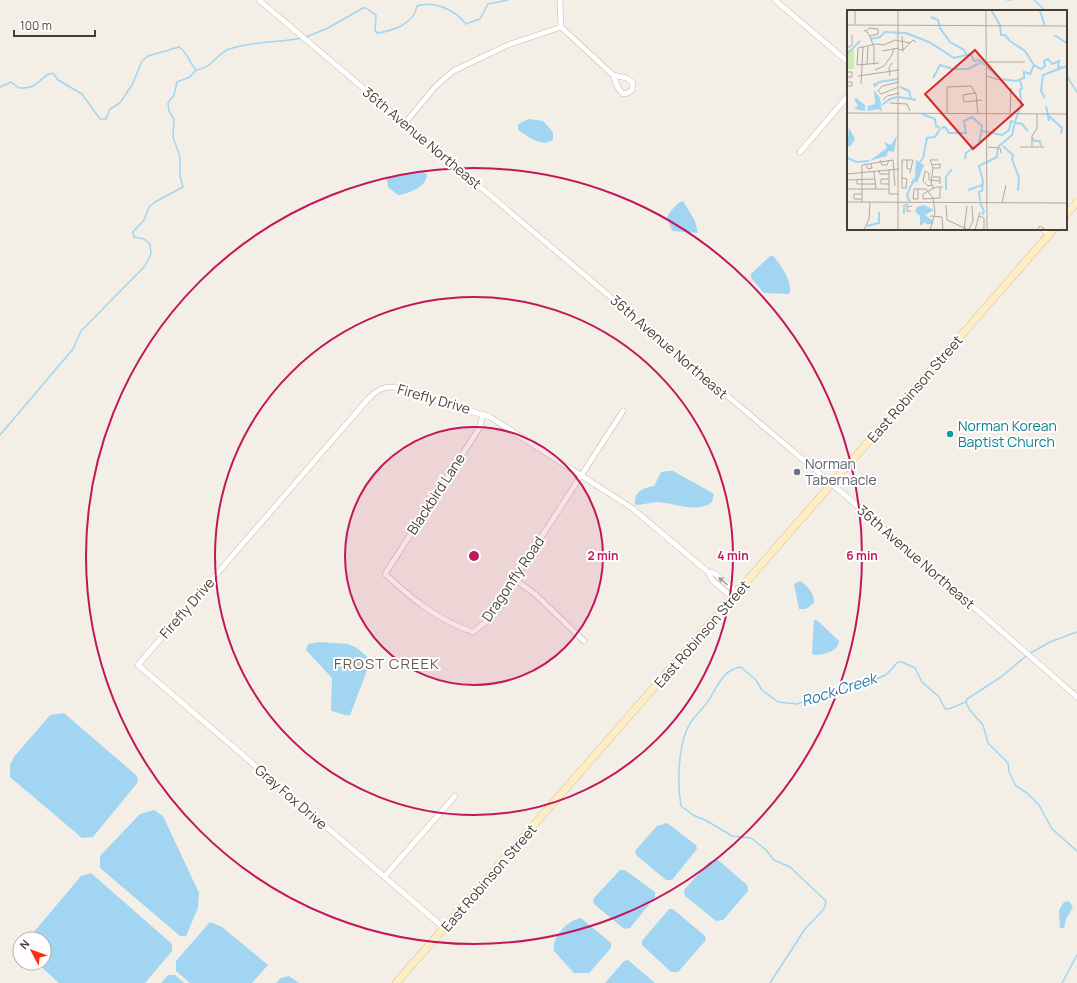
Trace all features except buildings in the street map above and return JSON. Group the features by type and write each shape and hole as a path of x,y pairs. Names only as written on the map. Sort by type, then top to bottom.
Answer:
{"street":[{"name":"36th Avenue Northeast","path":"259,0 832,484 1077,697"},
{"path":"560,0 561,27 613,75"},
{"path":"775,0 847,61"},
{"path":"405,123 435,87 453,71 508,45 561,27"},
{"path":"800,152 847,97"},
{"path":"1067,214 1077,202"},
{"name":"East Robinson Street","path":"396,983 1051,232"},
{"name":"Firefly Drive","path":"138,665 374,393 387,387 394,387 484,414 582,475 639,513 708,572 712,580 735,596"},
{"name":"Dragonfly Road","path":"386,574 421,606 449,622 473,632 487,621 623,411"},
{"name":"Blackbird Lane","path":"386,574 480,427 484,414"},
{"path":"514,579 535,594 584,641"},
{"name":"Gray Fox Drive","path":"138,665 444,928"},
{"path":"384,877 455,796"}],"water":[{"path":"529,119 543,121 553,132 553,140 544,143 539,142 518,130 518,124"},
{"path":"422,171 427,174 424,183 416,189 398,195 388,187 387,180 390,177"},
{"path":"683,201 695,221 698,233 672,231 667,217 676,205"},
{"path":"770,256 773,256 776,259 786,274 790,285 789,294 764,293 751,278 751,274"},
{"path":"673,471 714,494 712,502 693,508 658,502 636,505 635,500 638,493 643,489 654,486 661,472"},
{"path":"800,581 810,590 814,599 814,603 806,609 799,609 794,584"},
{"path":"814,620 818,621 839,641 836,648 830,652 814,655 812,653"},
{"path":"320,642 348,644 357,648 371,660 350,715 331,711 332,678 306,650 308,644"},
{"path":"64,713 137,776 138,782 93,837 82,838 10,777 10,765 14,757 50,715"},
{"path":"154,810 163,816 199,893 198,908 186,936 180,936 100,868 100,856 140,814"},
{"path":"667,823 696,845 697,849 672,880 666,880 636,855 635,851 657,826"},
{"path":"717,859 747,885 748,891 723,920 716,921 685,896 684,890 709,862"},
{"path":"620,870 625,870 655,892 655,897 630,928 624,929 594,904 593,899"},
{"path":"91,873 172,944 172,951 145,983 59,983 46,971 52,971 52,931 35,931 81,876"},
{"path":"1069,901 1073,907 1066,919 1064,928 1060,928 1059,910 1064,902"},
{"path":"669,909 673,909 705,936 706,940 678,972 671,972 642,945 642,941"},
{"path":"581,918 611,943 611,948 589,973 574,973 554,951 555,940 562,930 571,922"},
{"path":"210,922 222,927 268,965 252,983 190,983 176,971 176,961"},
{"path":"628,960 655,983 605,983 624,961"},
{"path":"168,975 175,975 184,983 161,983"},
{"path":"289,976 299,983 276,983 281,978"}],"waterway":[{"path":"306,37 328,28 363,8 366,8 376,15 375,30 377,33 402,26 412,18 417,6 424,4 437,5 444,8 456,14 466,24 480,19 488,4 508,0"},
{"name":"Rock Creek","path":"1034,0 1045,10"},
{"path":"0,435 73,349 81,331 145,266 151,254 150,244 144,239 134,237 133,232 144,220 149,207 155,202 183,187 180,176 180,157 173,137 174,119 169,111 168,103 174,95 177,82 190,77 196,70 211,64 220,54 229,49 256,43 302,38"},
{"path":"0,87 11,82 19,88 30,87 47,75 53,73 58,80 82,94 100,119 106,119 110,109 120,103 132,85 142,61 148,56 179,47 196,70"},
{"name":"Rock Creek","path":"1067,74 1077,92"},
{"name":"Rock Creek","path":"1029,654 1050,642 1077,632"},
{"name":"Rock Creek","path":"770,983 805,929 824,909 826,901 790,867 774,860 766,850 751,838 732,836 707,821 693,815 681,806 679,774 683,740 691,722 708,701 722,678 735,668 741,667 756,680 762,690 778,702 797,704 841,686 871,681 886,675 898,662 902,662 915,668 922,682 939,697 945,709 948,709 966,702 967,699 1001,677 1026,656"},
{"path":"966,702 969,709 983,725 988,743 1008,763 1009,772 1016,786 1027,793 1039,805 1052,829 1077,851"},
{"path":"1062,983 1077,955"}],"place":[{"name":"Norman Korean Baptist Church","path":"950,434"},
{"name":"Norman Tabernacle","path":"797,472"}],"district":[{"name":"FROST CREEK","path":"387,664"}]}
